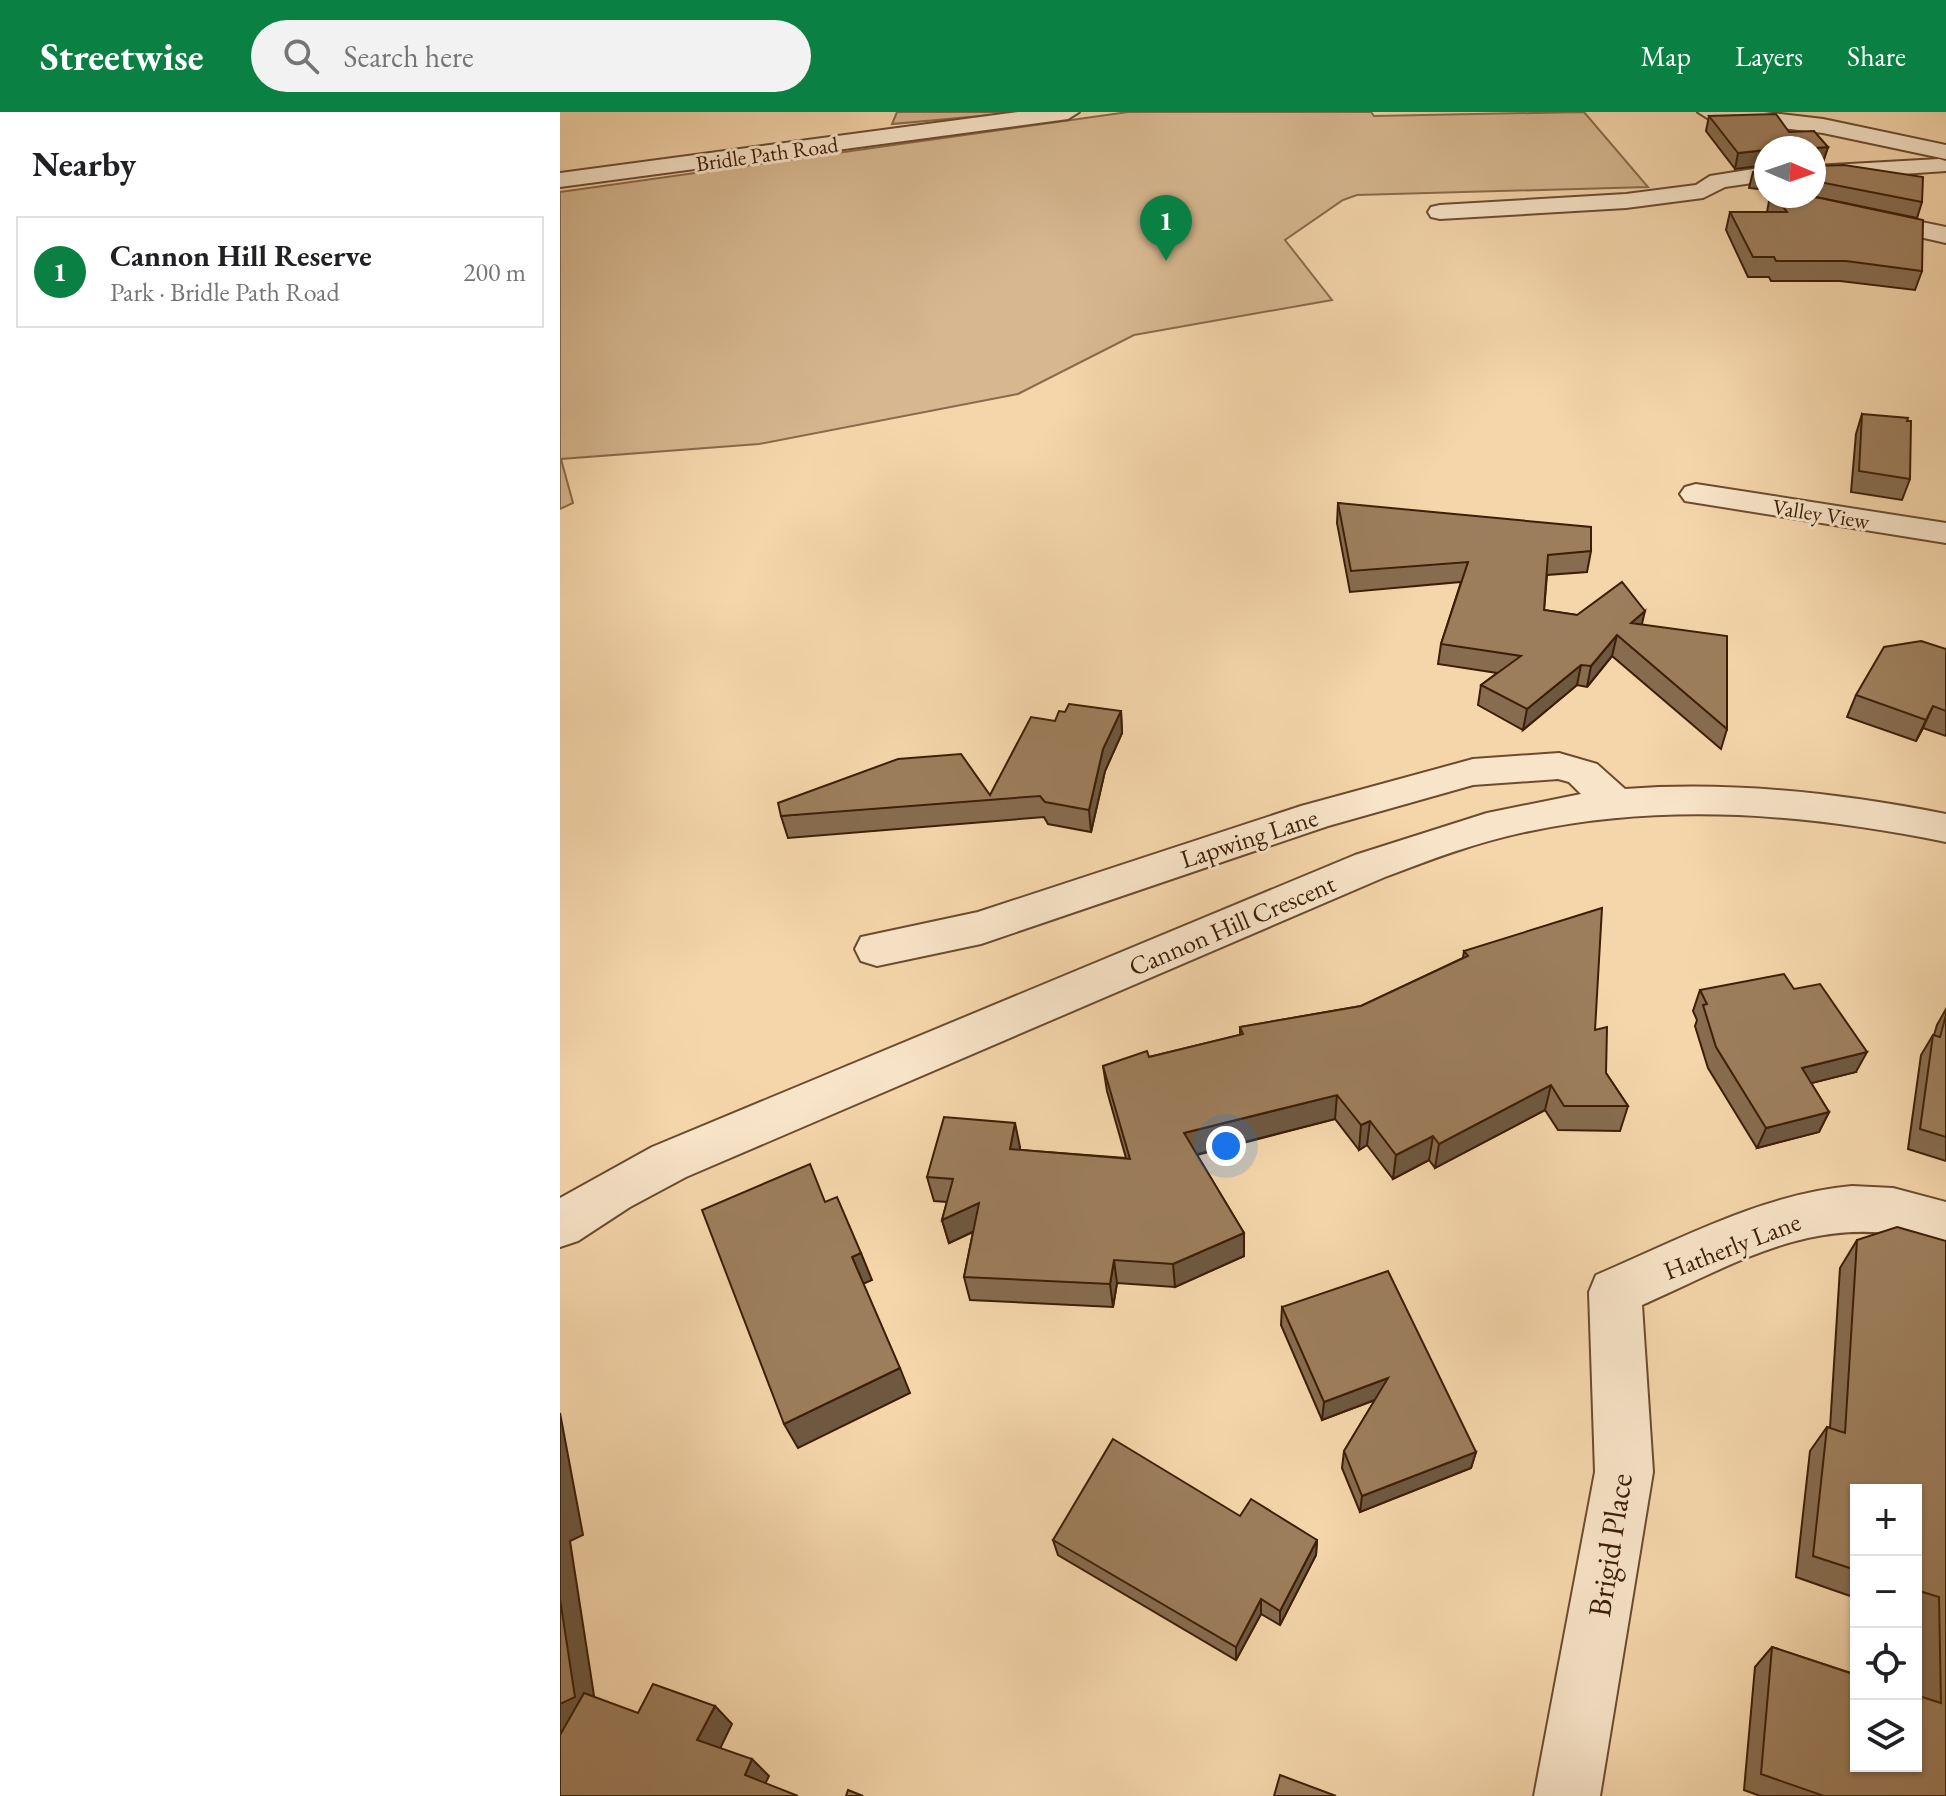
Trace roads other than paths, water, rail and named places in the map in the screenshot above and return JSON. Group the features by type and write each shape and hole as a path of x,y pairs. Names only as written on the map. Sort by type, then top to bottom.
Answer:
{"street":[{"name":"Bridle Path Road","path":"560,180 1068,112"},
{"path":"1709,112 1823,126 1946,152"},
{"path":"1826,172 1946,166"},
{"path":"1703,191 1718,181 1754,176"},
{"path":"1440,212 1539,208 1703,191 1754,200"},
{"path":"1843,213 1946,235"},
{"path":"1877,245 1946,250"},
{"name":"Valley View","path":"1696,494 1946,533"},
{"name":"Lapwing Lane","path":"877,949 981,928 1315,816 1473,772 1559,766 1583,773 1616,804"},
{"name":"Cannon Hill Crescent","path":"560,1225 612,1192 669,1162 1370,866 1443,839 1530,816 1616,804 1688,802 1851,809 1946,828"},
{"name":"Hatherly Lane","path":"1615,1292 1764,1229 1838,1209 1883,1208 1946,1224"},
{"name":"Brigid Place","path":"1567,1796 1624,1472 1615,1292"}],"place":[{"name":"Cannon Hill Reserve","path":"1166,261"}]}
